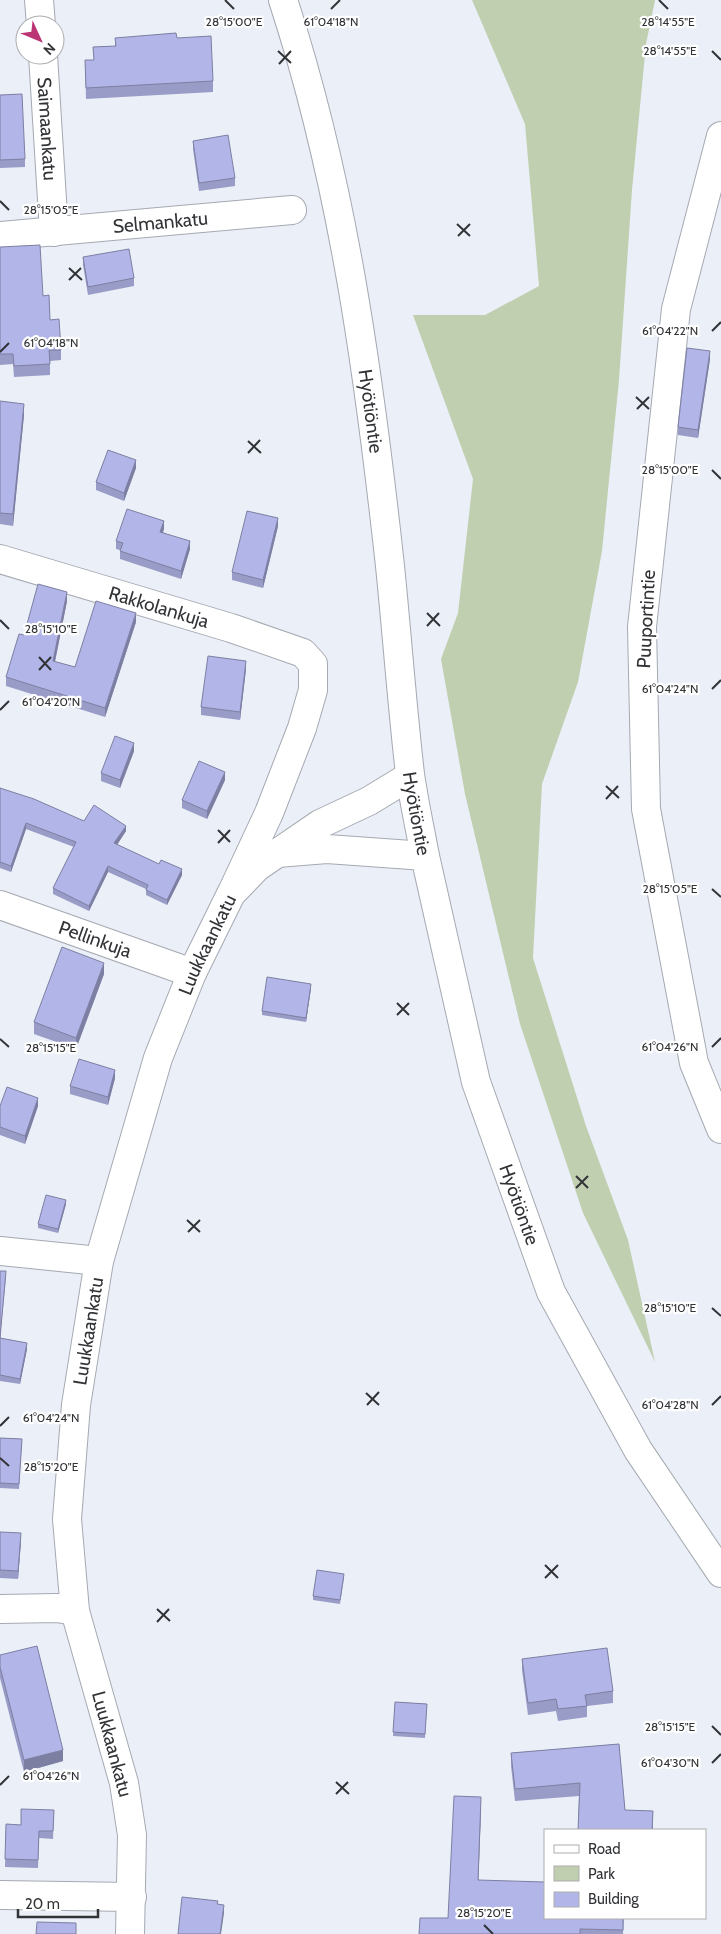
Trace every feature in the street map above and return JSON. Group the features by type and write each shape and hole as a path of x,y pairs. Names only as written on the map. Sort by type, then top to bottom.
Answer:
{"street":[{"path":"39,0 40,15"},
{"name":"Hyötiöntie","path":"283,0 321,130 346,242 364,357 390,565 410,776 476,1082 551,1292 638,1450 721,1573"},
{"name":"Saimaankatu","path":"44,65 54,232"},
{"name":"Puuportintie","path":"721,136 676,309 642,627 646,809 694,1063 721,1129"},
{"name":"Selmankatu","path":"0,236 292,210"},
{"name":"Rakkolankuja","path":"0,559 230,628 303,653 313,664 313,690 302,728 269,813 231,894"},
{"name":"Luukkaankatu","path":"130,1934 132,1835 124,1783 75,1611 67,1519 76,1405 99,1261 158,1058 192,973 231,894 257,867 320,824 369,801 410,776"},
{"path":"275,854 327,849 426,856"},
{"name":"Pellinkuja","path":"0,905 192,973"},
{"path":"0,1251 99,1261"},
{"path":"0,1609 57,1608 75,1611"},
{"path":"0,1895 132,1897"}],"green space":[{"path":"472,0 655,0 646,44 632,190 619,380 602,551 578,682 542,784 533,958 586,1126 628,1240 655,1362 583,1213 520,1024 465,794 441,659 458,613 473,479 413,315 485,315 539,286 525,124"}],"building":[{"path":"176,33 177,38 211,36 213,81 86,88 85,60 94,60 93,47 116,46 115,38"},
{"path":"22,94 25,159 0,160 0,95"},
{"path":"228,135 235,178 199,183 193,141"},
{"path":"40,245 43,296 49,295 50,320 59,319 61,350 49,350 50,364 14,366 13,354 0,354 0,247"},
{"path":"129,249 134,278 88,287 83,257"},
{"path":"687,348 710,351 698,430 678,427"},
{"path":"0,401 24,404 13,514 0,513"},
{"path":"108,450 136,460 124,493 96,482"},
{"path":"127,509 164,521 160,532 190,541 181,571 120,551 123,543 116,541"},
{"path":"247,511 278,518 263,580 232,572"},
{"path":"38,584 67,592 53,661 75,667 96,601 136,613 105,708 6,677 19,634 24,635"},
{"path":"208,656 246,661 240,712 201,707"},
{"path":"115,736 134,743 120,780 101,773"},
{"path":"199,761 225,772 207,811 182,800"},
{"path":"0,788 34,799 84,821 94,805 126,826 114,843 159,864 161,860 182,869 167,900 146,890 148,885 108,866 89,906 53,888 76,842 26,823 11,866 0,862"},
{"path":"62,947 104,963 76,1038 34,1022"},
{"path":"267,977 311,984 306,1018 262,1011"},
{"path":"79,1059 115,1070 108,1097 70,1086"},
{"path":"7,1087 38,1098 25,1136 0,1127 0,1106"},
{"path":"46,1195 66,1200 58,1229 38,1224"},
{"path":"0,1271 6,1271 0,1338"},
{"path":"0,1338 27,1343 20,1379 0,1375"},
{"path":"0,1438 22,1439 19,1484 0,1483"},
{"path":"0,1532 21,1533 18,1571 0,1570"},
{"path":"317,1570 344,1574 340,1600 313,1596"},
{"path":"37,1646 63,1750 24,1760 0,1667 0,1655"},
{"path":"607,1648 613,1691 585,1695 587,1706 558,1709 556,1699 528,1703 522,1659"},
{"path":"395,1702 427,1704 425,1734 393,1732"},
{"path":"619,1744 625,1810 653,1811 652,1829 578,1829 580,1783 515,1789 511,1753"},
{"path":"454,1796 481,1797 478,1880 544,1882 544,1919 623,1919 623,1930 580,1929 580,1934 419,1934 420,1918 448,1918"},
{"path":"21,1809 54,1810 53,1831 39,1831 38,1860 5,1859 6,1824 21,1825"},
{"path":"182,1897 218,1901 217,1904 224,1905 220,1934 178,1934"},
{"path":"37,1922 76,1923 76,1934 36,1934"}]}
